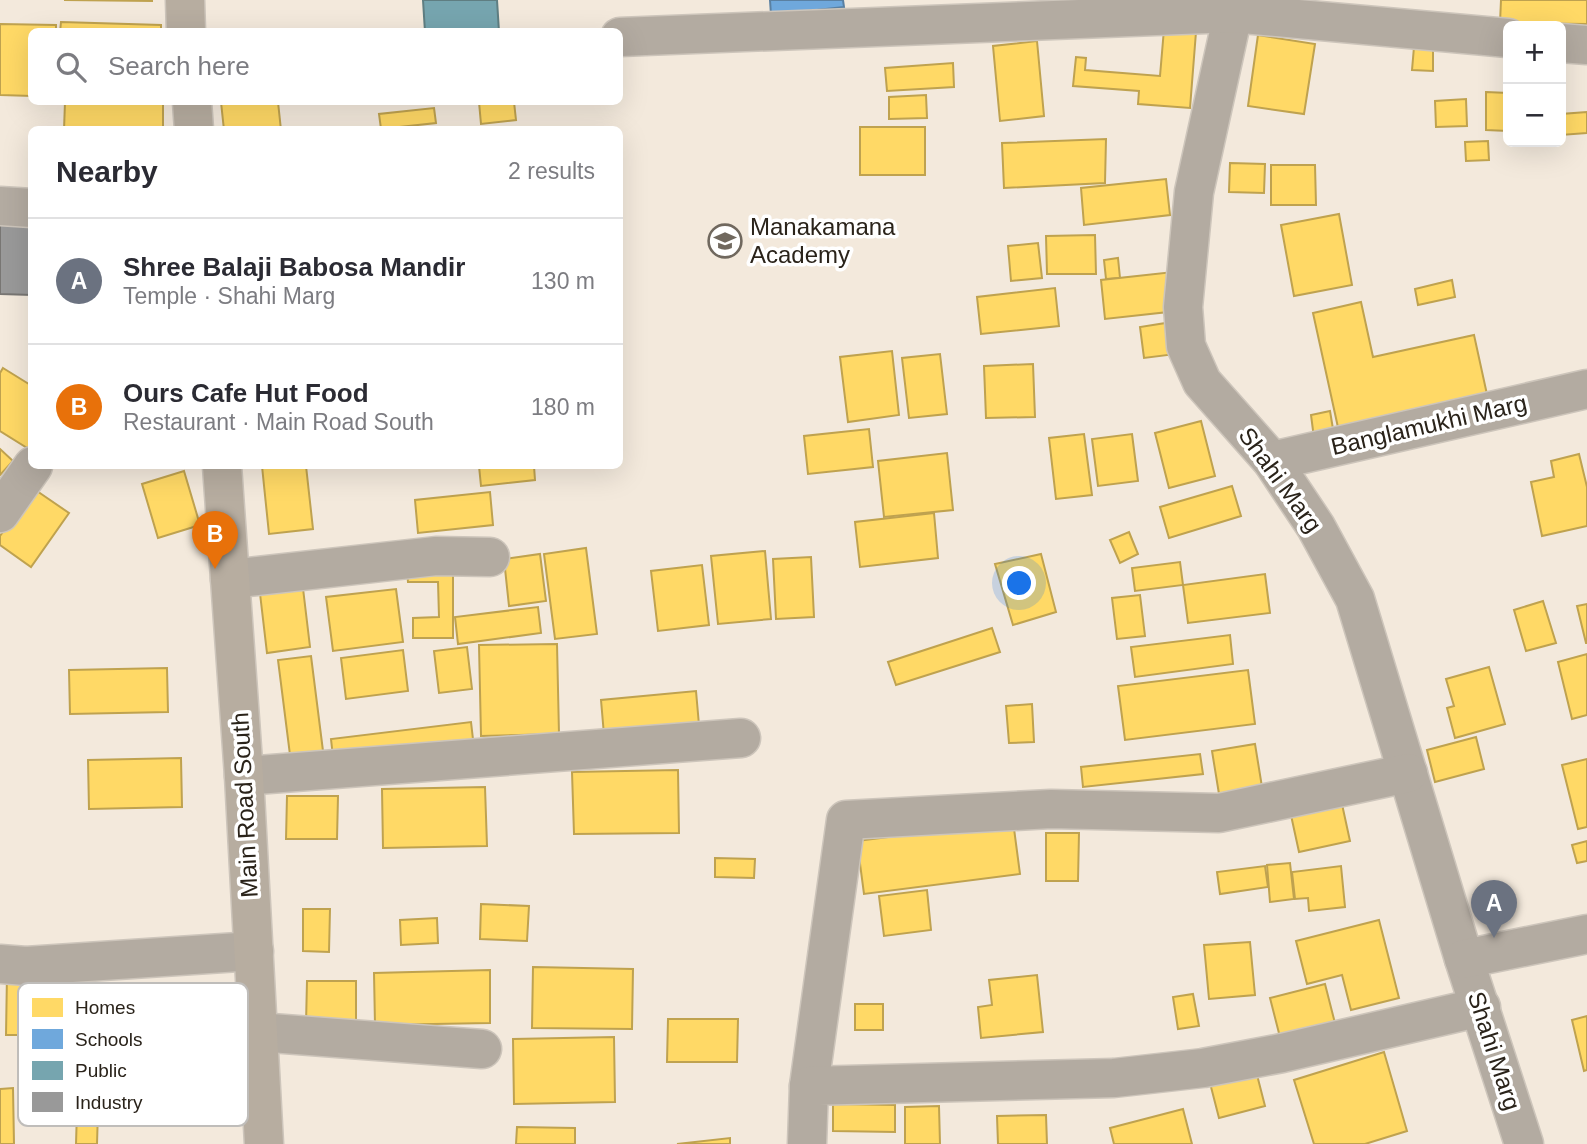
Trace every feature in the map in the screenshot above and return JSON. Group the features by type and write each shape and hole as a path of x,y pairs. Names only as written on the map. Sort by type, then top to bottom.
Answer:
{"main road":[{"path":"185,0 187,28"},
{"path":"192,105 194,126"},
{"name":"Main Road South","path":"222,469 244,776 264,1144"}],"street":[{"path":"623,37 1234,7 1503,37"},
{"name":"Shahi Marg","path":"1234,7 1194,192 1183,307 1186,346 1202,382 1272,461 1316,527 1355,599 1464,959 1524,1144"},
{"path":"1566,43 1587,45"},
{"path":"0,206 28,208"},
{"name":"Banglamukhi Marg","path":"1272,461 1587,389"},
{"path":"0,513 31,469"},
{"path":"230,579 436,556 490,557"},
{"path":"244,776 741,738"},
{"path":"807,1144 808,1086 846,820 1051,809 1219,813 1408,773"},
{"name":"Shahi Marg","path":"1464,959 1587,934"},
{"path":"0,964 26,966 254,951"},
{"path":"808,1086 1114,1078 1203,1068 1282,1053 1481,1007"},
{"path":"258,1032 482,1049"}],"building: Homes":[{"path":"64,0 152,0 152,1"},
{"path":"1501,0 1587,0 1587,24 1566,24 1566,21 1500,23"},
{"path":"61,22 161,25 161,28 60,28"},
{"path":"0,24 56,25 56,28 28,28 28,96 0,95"},
{"path":"1164,29 1196,32 1190,108 1138,104 1139,91 1073,86 1076,57 1086,58 1085,70 1160,76"},
{"path":"1258,35 1315,44 1304,114 1248,106"},
{"path":"1037,41 1044,116 1000,121 993,46"},
{"path":"1414,47 1433,47 1433,71 1412,70"},
{"path":"953,63 954,87 887,91 885,68"},
{"path":"1486,92 1503,93 1503,131 1486,130"},
{"path":"926,95 927,118 889,119 889,97"},
{"path":"1466,99 1467,126 1436,127 1435,101"},
{"path":"65,105 163,105 163,126 64,126"},
{"path":"221,105 278,105 281,126 224,126"},
{"path":"479,105 514,105 516,120 481,124"},
{"path":"434,108 436,123 381,126 379,114"},
{"path":"1587,112 1587,133 1566,135 1566,114"},
{"path":"860,127 925,127 925,175 860,175"},
{"path":"1106,139 1105,183 1004,188 1002,143"},
{"path":"1488,141 1489,160 1466,161 1465,142"},
{"path":"1230,163 1265,164 1264,193 1229,192"},
{"path":"1271,165 1315,165 1316,205 1271,205"},
{"path":"1166,179 1170,215 1084,225 1081,188"},
{"path":"1339,214 1352,285 1294,296 1281,225"},
{"path":"1095,235 1096,274 1047,274 1046,236"},
{"path":"1038,243 1042,278 1011,281 1008,246"},
{"path":"1118,258 1120,278 1106,279 1104,260"},
{"path":"1173,272 1177,311 1105,319 1101,280"},
{"path":"1452,280 1455,297 1418,305 1415,289"},
{"path":"1055,288 1059,326 981,334 977,297"},
{"path":"1361,302 1373,357 1474,335 1488,399 1339,432 1313,313"},
{"path":"1172,322 1176,354 1144,358 1140,327"},
{"path":"892,351 899,415 848,422 840,357"},
{"path":"940,354 947,414 909,418 902,358"},
{"path":"1033,364 1035,417 986,418 984,366"},
{"path":"3,368 28,384 28,448 0,431 0,373"},
{"path":"1330,411 1334,435 1314,438 1311,415"},
{"path":"1201,421 1215,476 1169,488 1155,433"},
{"path":"869,429 873,467 808,474 804,436"},
{"path":"1084,434 1092,495 1056,499 1049,438"},
{"path":"1132,434 1138,481 1098,486 1092,439"},
{"path":"0,449 13,461 0,475"},
{"path":"947,453 953,510 884,517 878,461"},
{"path":"1579,454 1587,487 1587,526 1542,536 1531,482 1554,477 1551,461"},
{"path":"262,469 306,469 313,529 269,534"},
{"path":"479,469 534,469 535,480 481,486"},
{"path":"184,471 200,525 158,538 142,484"},
{"path":"1232,486 1241,516 1169,538 1160,507"},
{"path":"34,489 69,513 31,567 0,545 0,536"},
{"path":"490,492 493,525 418,533 415,500"},
{"path":"934,513 938,558 860,567 855,522"},
{"path":"1129,532 1138,554 1120,563 1110,540"},
{"path":"586,548 597,634 555,639 544,554"},
{"path":"765,551 771,619 718,624 711,556"},
{"path":"540,554 546,601 509,606 504,559"},
{"path":"1041,554 1056,612 1013,625 995,564"},
{"path":"811,557 814,617 776,619 773,559"},
{"path":"1180,562 1183,585 1135,591 1132,568"},
{"path":"702,565 709,625 658,631 651,571"},
{"path":"453,570 453,638 413,638 413,618 439,617 438,582 408,582 407,571"},
{"path":"1265,574 1270,613 1188,623 1183,585"},
{"path":"302,580 310,647 267,653 259,585"},
{"path":"396,589 403,642 333,651 326,597"},
{"path":"1140,595 1145,636 1117,639 1112,598"},
{"path":"1543,601 1556,643 1526,651 1514,610"},
{"path":"1587,604 1587,643 1586,643 1577,606"},
{"path":"538,607 541,633 458,644 455,617"},
{"path":"992,628 1000,652 896,685 888,662"},
{"path":"1230,635 1233,664 1135,677 1131,647"},
{"path":"557,644 559,734 481,736 479,645"},
{"path":"467,647 472,689 439,693 434,651"},
{"path":"403,650 408,691 346,699 341,658"},
{"path":"1587,654 1587,715 1572,719 1558,662"},
{"path":"311,656 323,751 290,755 278,660"},
{"path":"1489,667 1505,724 1455,738 1447,708 1454,706 1446,679"},
{"path":"167,668 168,712 70,714 69,670"},
{"path":"1248,670 1255,724 1125,740 1118,686"},
{"path":"696,691 699,725 604,735 601,700"},
{"path":"1032,704 1034,742 1009,743 1006,706"},
{"path":"471,722 474,748 334,766 331,739"},
{"path":"1476,737 1484,769 1435,782 1427,750"},
{"path":"1255,744 1262,787 1219,794 1212,751"},
{"path":"1200,754 1203,774 1083,787 1081,767"},
{"path":"181,758 182,807 89,809 88,760"},
{"path":"1587,759 1587,827 1578,829 1562,765"},
{"path":"678,770 679,833 574,834 572,772"},
{"path":"485,787 487,846 383,848 382,789"},
{"path":"1340,795 1350,841 1299,852 1289,806"},
{"path":"287,796 338,796 337,839 286,839"},
{"path":"1013,821 1020,874 864,894 857,841"},
{"path":"1046,833 1079,833 1078,881 1046,881"},
{"path":"1587,841 1587,861 1577,863 1572,845"},
{"path":"715,858 755,859 754,878 715,877"},
{"path":"1290,863 1294,899 1270,902 1267,865"},
{"path":"1265,866 1268,887 1220,894 1217,872"},
{"path":"1341,866 1345,907 1309,911 1308,898 1295,899 1292,872"},
{"path":"927,890 931,930 884,936 879,896"},
{"path":"481,904 529,906 527,941 480,939"},
{"path":"303,909 330,909 329,952 303,951"},
{"path":"437,918 438,943 401,945 400,920"},
{"path":"1379,920 1399,998 1351,1010 1342,975 1307,984 1296,941"},
{"path":"1250,942 1255,995 1209,999 1204,945"},
{"path":"533,967 633,969 632,1029 532,1028"},
{"path":"490,970 490,1023 375,1025 374,973"},
{"path":"7,974 72,975 72,983 18,983 18,1035 6,1035"},
{"path":"1037,975 1043,1032 981,1038 978,1007 992,1005 989,980"},
{"path":"307,981 356,981 356,1024 306,1024"},
{"path":"1325,984 1337,1031 1282,1045 1270,998"},
{"path":"1193,994 1199,1026 1178,1029 1173,997"},
{"path":"855,1004 883,1004 883,1030 855,1030"},
{"path":"1587,1016 1587,1070 1584,1071 1572,1020"},
{"path":"668,1019 738,1019 737,1062 667,1062"},
{"path":"614,1037 615,1102 514,1104 513,1039"},
{"path":"1384,1052 1407,1131 1365,1144 1314,1144 1294,1080"},
{"path":"1256,1071 1265,1106 1219,1118 1210,1083"},
{"path":"13,1088 14,1144 0,1144 0,1089"},
{"path":"833,1104 895,1105 895,1132 833,1131"},
{"path":"939,1106 940,1144 905,1144 905,1107"},
{"path":"1183,1109 1192,1144 1114,1144 1110,1128"},
{"path":"1046,1115 1047,1144 998,1144 997,1116"},
{"path":"77,1126 98,1126 97,1144 76,1144"},
{"path":"517,1127 575,1128 575,1144 516,1144"},
{"path":"730,1138 730,1144 677,1144"}],"building: Schools":[{"path":"770,0 843,0 844,7 771,15"}],"building: Public":[{"path":"423,0 497,0 499,28 425,28"}],"building: Industry":[{"path":"0,214 28,216 28,295 0,294"}],"place":[{"name":"Manakamana Academy","path":"725,241"},
{"name":"Ours Cafe Hut Food","path":"215,569"},
{"name":"Shree Balaji Babosa Mandir","path":"1494,938"}]}
